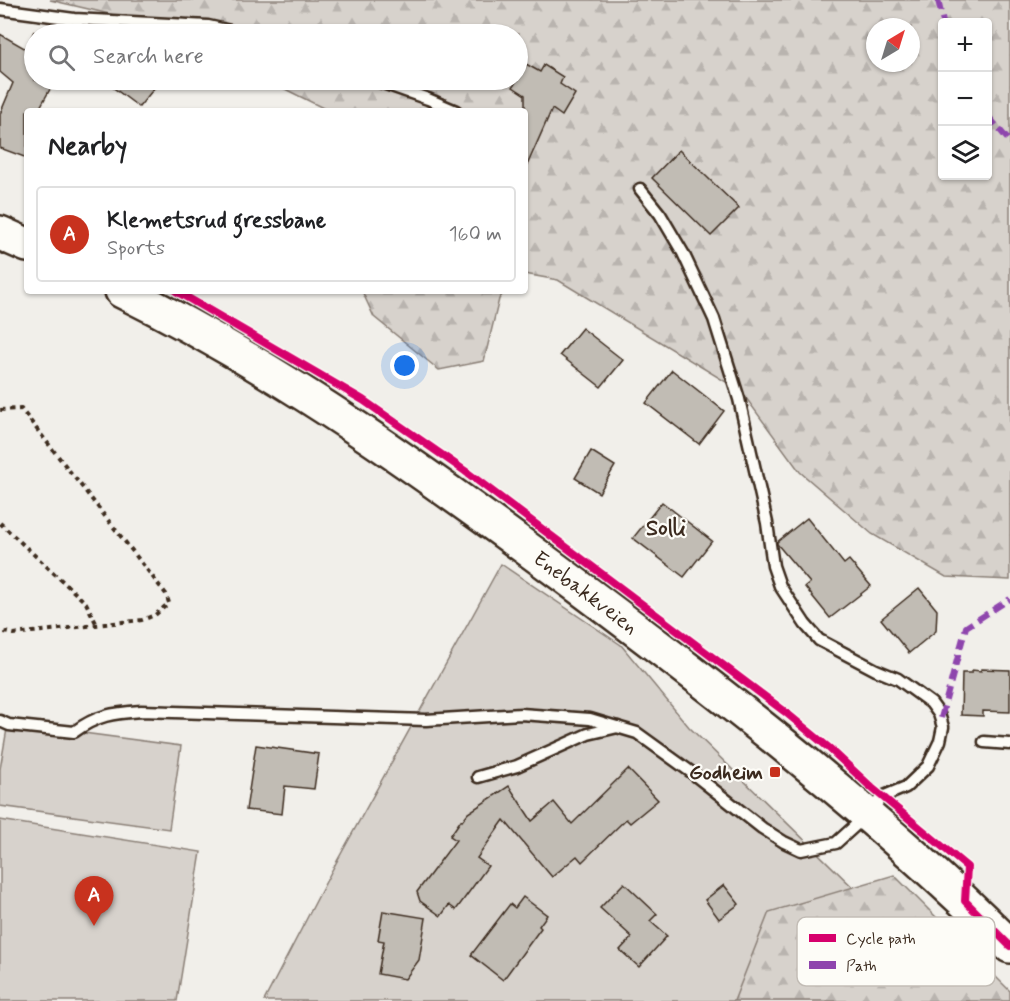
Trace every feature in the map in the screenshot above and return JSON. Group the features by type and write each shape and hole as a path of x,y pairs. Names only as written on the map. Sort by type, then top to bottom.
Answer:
{"main road":[{"path":"0,233 24,244"},
{"name":"Enebakkveien","path":"128,294 246,358 451,492 765,729 867,815 981,917"},
{"name":"Enebakkveien","path":"995,931 1010,946"}],"lane":[{"path":"0,9 74,20 163,24"},
{"path":"400,90 448,108"},
{"path":"0,721 9,725 74,732 93,719 113,713 141,711 426,720 521,714 590,719 636,734 655,745 762,828 801,850 836,843 867,815 882,796 906,788 928,766 940,741 943,727 939,714 932,703 898,680 819,640 805,624 780,586 773,566 739,399 714,319 683,253 660,214 640,189"},
{"path":"478,777 517,766 588,734 618,727"},
{"path":"984,742 1010,744"}],"path":[{"path":"0,410 21,409 166,594 169,603 155,615 142,620 14,634 0,631"},
{"path":"0,523 86,603 97,625"}],"green space":[{"path":"50,0 1010,0 1010,580 946,577 872,534 800,472 741,391 558,280 528,275 528,108 323,108 287,90 528,90 528,24 150,24"},
{"path":"363,294 503,294 499,299 484,361 439,370 374,317"},
{"path":"501,564 621,645 689,727 883,917 797,917 797,986 954,986 969,1001 264,1001 331,872"},
{"path":"8,723 181,746 169,829 0,806 0,769"},
{"path":"0,820 201,852 177,1001 0,1001"},
{"path":"894,875 936,917 797,917 797,986 995,986 995,976 1010,991 1010,1001 734,1001 769,912"}],"building":[{"path":"0,34 24,48 24,90 50,90 40,108 24,108 24,157 0,148 0,114 13,83 0,72"},
{"path":"528,65 540,72 544,65 563,77 560,84 575,94 562,116 552,109 528,163 528,108 525,108 525,95 518,90 528,90"},
{"path":"116,90 153,90 139,107"},
{"path":"679,150 739,208 711,236 652,178"},
{"path":"582,328 623,360 601,387 560,355"},
{"path":"672,370 724,411 699,444 646,403"},
{"path":"591,451 615,466 599,493 575,478"},
{"path":"662,502 712,541 684,577 633,538"},
{"path":"807,518 844,564 849,560 871,586 830,618 805,587 810,583 777,544"},
{"path":"919,588 937,610 936,631 909,653 881,619"},
{"path":"981,669 1010,670 1010,712 983,711 983,716 961,715 962,673 972,673 972,670 981,671"},
{"path":"256,745 319,754 314,789 285,786 282,814 246,810"},
{"path":"628,769 658,800 630,823 626,819 582,862 577,856 552,877 504,820 477,858 488,866 456,910 449,905 441,916 420,901 417,892 456,840 450,836 461,820 509,786 532,821 554,802 572,824"},
{"path":"624,883 657,914 650,921 667,936 639,967 620,950 632,937 600,908"},
{"path":"724,885 739,904 719,919 705,900"},
{"path":"523,897 547,915 539,926 541,928 503,980 471,955 510,904 515,908"},
{"path":"383,911 426,918 419,960 405,979 378,974 384,941 378,940"}],"marked path":[{"path":"938,0 942,18"},
{"path":"992,121 1010,142"},
{"path":"941,718 966,627 1010,599"}],"cycle path":[{"path":"181,294 363,400 465,471 784,711 967,867 965,901 981,917"},
{"path":"995,931 1010,946"}],"place":[{"name":"Godheim","path":"775,772"},
{"name":"Klemetsrud gressbane","path":"94,926"}],"district":[{"name":"Solli","path":"666,527"}]}
